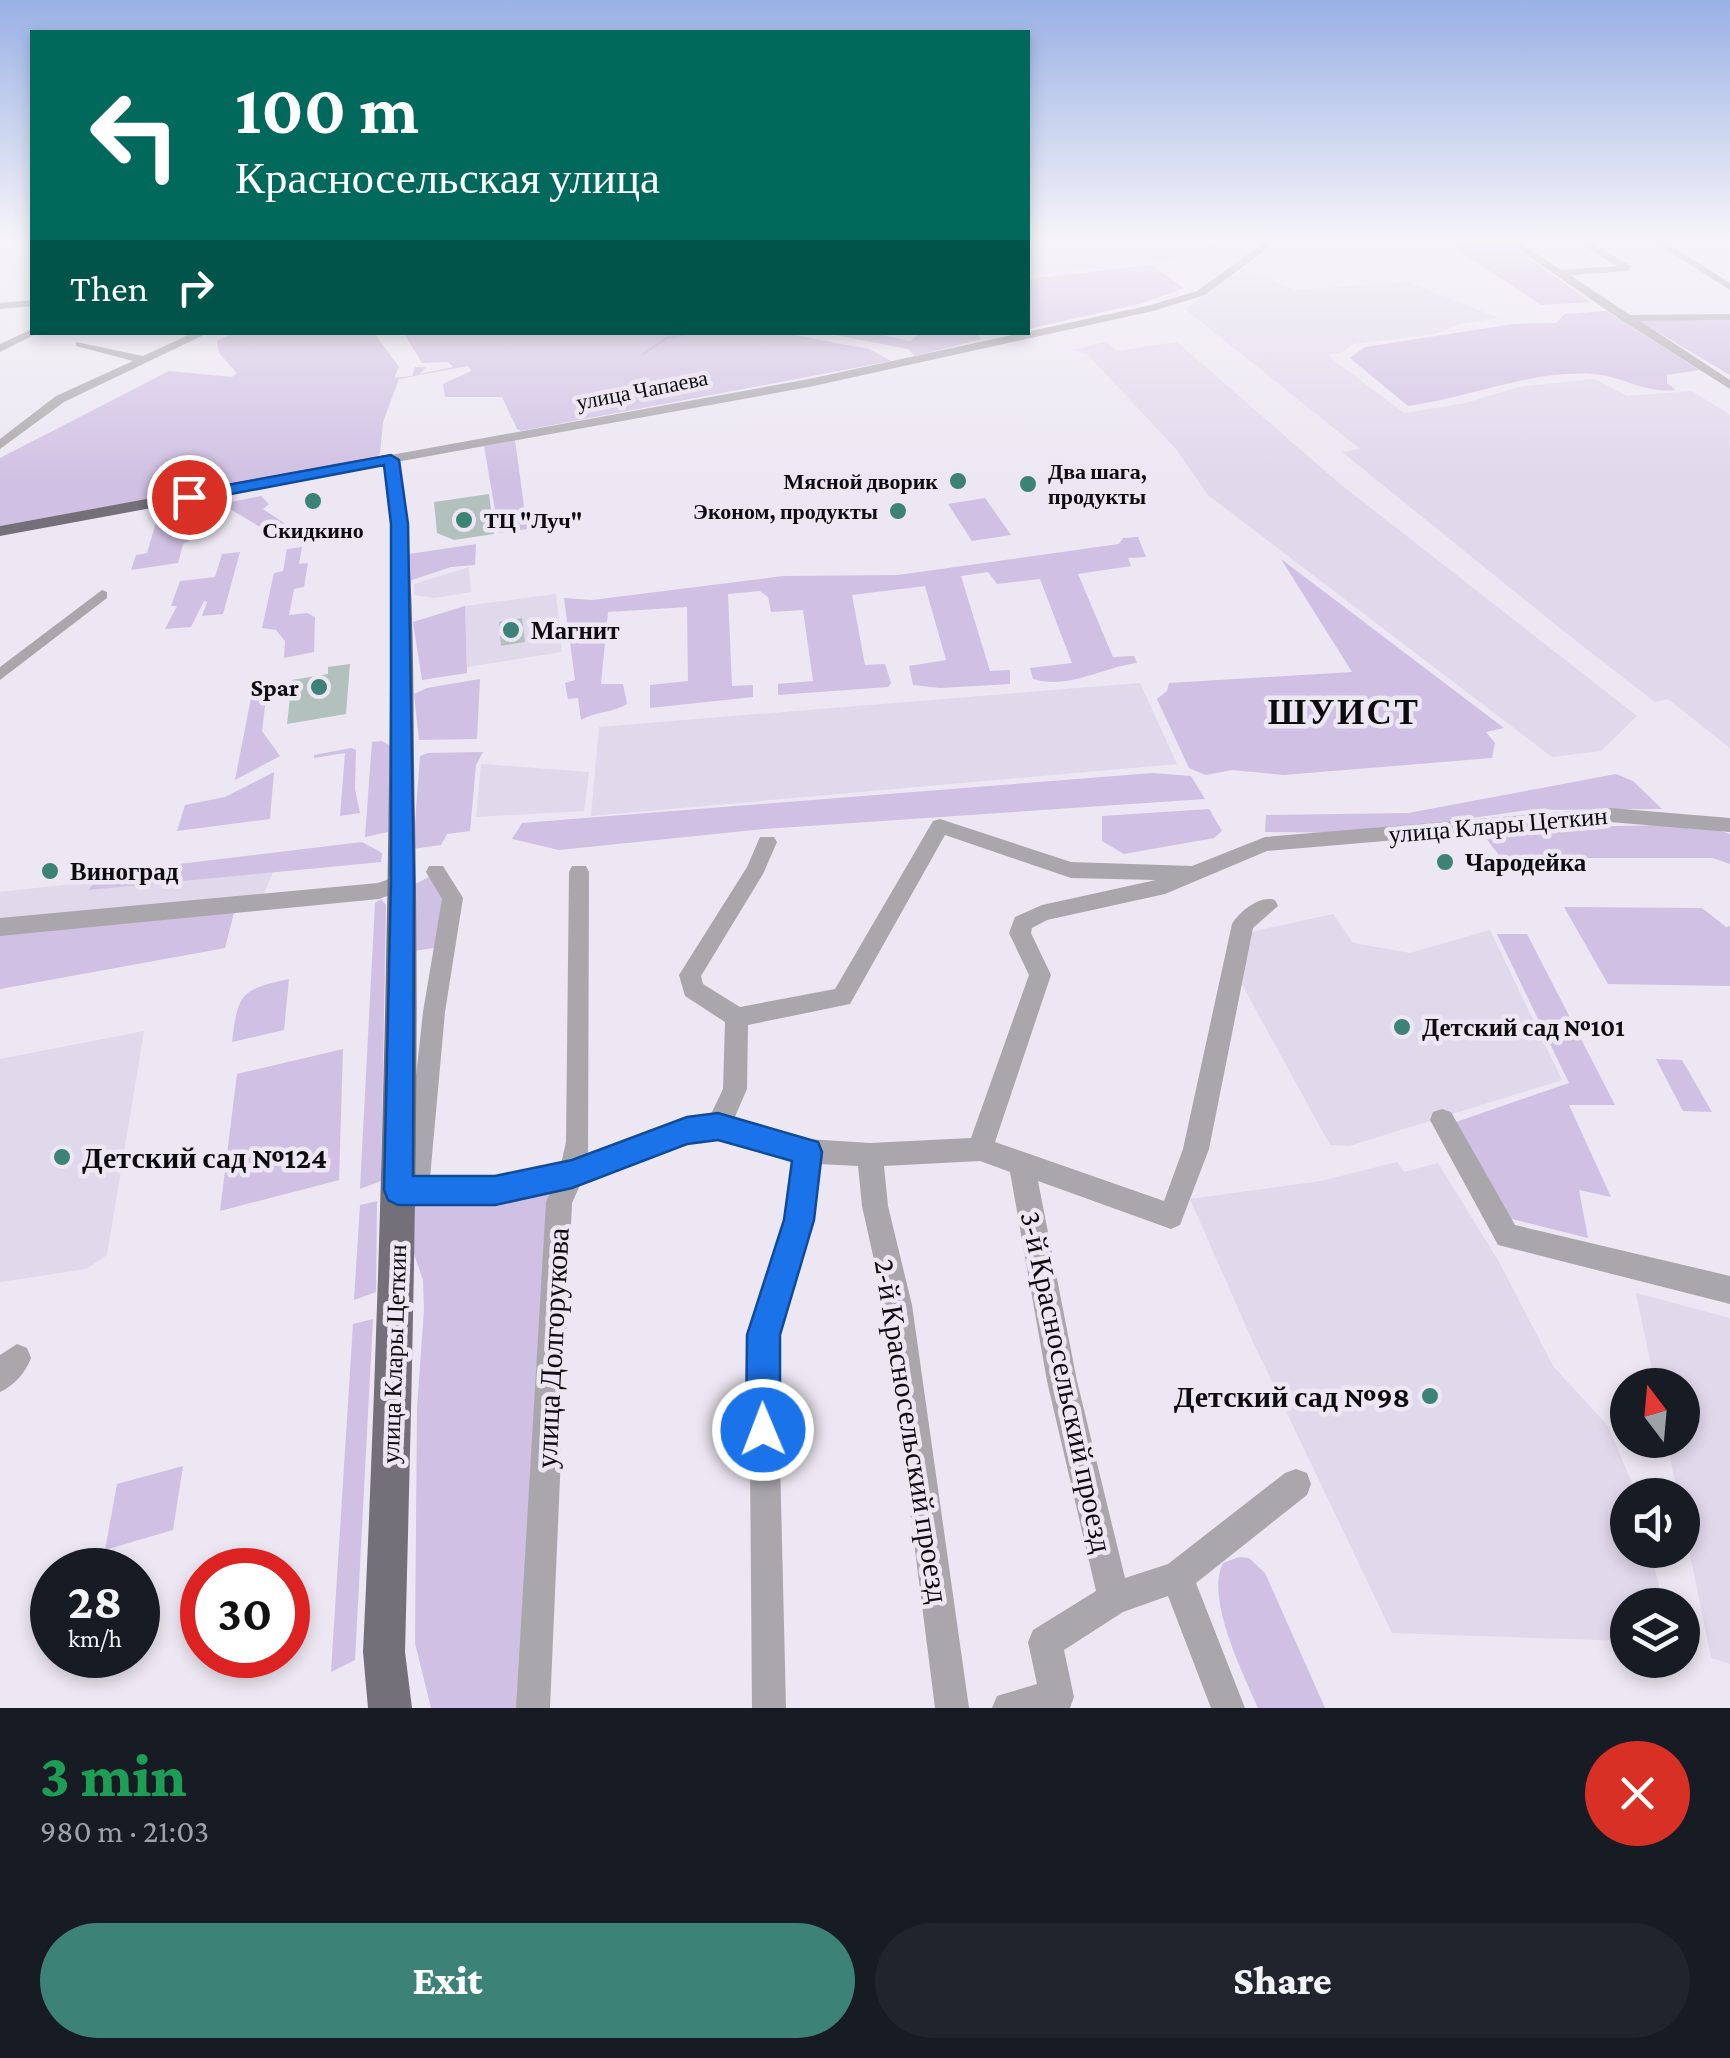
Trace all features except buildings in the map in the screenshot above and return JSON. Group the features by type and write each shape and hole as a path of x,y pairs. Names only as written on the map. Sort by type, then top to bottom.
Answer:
{"main road":[{"path":"0,531 394,468"},
{"name":"улица Клары Цеткин","path":"390,1708 384,1652 407,1191 394,468"}],"street":[{"name":"улица Чапаева","path":"1030,335 1094,321"},
{"path":"1629,321 1730,382"},
{"path":"0,349 30,333"},
{"path":"0,445 60,399 198,335"},
{"name":"улица Чапаева","path":"394,468 436,451 806,383 1028,335"},
{"path":"80,344 144,360"},
{"path":"0,675 102,595"},
{"name":"улица Клары Цеткин","path":"980,1149 1040,975 1020,934 1022,923 1042,914 1165,886 1265,844 1610,815 1730,825"},
{"path":"767,842 756,868 690,974 693,990 736,1018 842,997 940,826 1071,870 1190,873"},
{"path":"436,872 452,898 407,1191 495,1190 572,1174 687,1130 718,1126 808,1152 870,1155 980,1149 1171,1216 1196,1149 1243,924 1268,906"},
{"name":"улица Долгорукова","path":"533,1708 559,1202 572,1174 578,1142 579,872"},
{"path":"0,928 379,891 403,882"},
{"path":"718,1126 735,1089 736,1018"},
{"path":"1442,1120 1507,1236 1730,1290"},
{"path":"768,1708 764,1335 799,1220 808,1152"},
{"name":"2-й Красносельский проезд","path":"870,1155 876,1206 898,1305 952,1708"},
{"name":"3-й Красносельский проезд","path":"1022,1166 1062,1381 1114,1598"},
{"path":"1009,1708 1057,1697 1045,1642 1114,1598 1177,1576 1296,1484"},
{"path":"1177,1576 1228,1708"}],"shaded area":[{"path":"1030,321 1065,321 1030,329"},
{"path":"1200,321 1482,321 1435,334 1353,344 1342,352 1327,355 1404,413 1466,403 1518,387 1594,379 1627,396 1692,391 1730,415 1730,748 1668,699 1655,702 1342,452 1360,449"},
{"path":"1621,321 1699,370 1667,375 1667,383 1676,390 1654,389 1604,375 1569,374 1523,380 1408,406 1350,358 1365,347 1513,324"},
{"path":"1639,321 1730,321 1730,375"},
{"path":"230,335 375,335 399,367 394,378 412,376 415,367 426,367 420,374 453,367 448,362 422,363 405,335 795,335 869,349 891,361 521,431 502,397 445,397 443,384 471,371 468,366 399,379 383,422 380,454 375,458 0,526 0,458 169,371 232,377 237,373 219,353 217,341"},
{"path":"835,335 882,335 910,341 918,335 977,335 982,339 915,356 908,349"},
{"path":"1105,342 1117,351 1177,342 1340,484 1637,716 1601,751 1552,757 1208,495 1176,449 1088,355 1074,350"},
{"path":"515,440 527,529 499,533 484,446"},
{"path":"261,496 269,504 263,509 293,529 258,534 265,530 225,506 203,515 195,509"},
{"path":"985,498 1011,535 972,541 948,504"},
{"path":"170,517 179,523 173,526 193,539 183,544 178,563 131,570 136,555 147,553 157,519"},
{"path":"1138,537 1146,557 1128,558 1131,566 1078,574 1113,657 1134,656 1137,663 1060,682 1033,679 1030,668 1072,663 1040,579 997,584 988,572 961,576 990,671 1010,670 1010,684 940,688 913,685 909,666 946,660 925,586 852,595 865,665 885,664 891,683 888,687 778,695 778,684 813,681 803,610 771,612 768,597 760,591 728,594 732,686 753,685 753,697 650,708 650,685 688,681 687,607 608,612 601,684 623,684 627,704 581,720 578,698 568,699 565,683 575,680 564,598 592,600 783,576 898,575 1119,544 1123,538"},
{"path":"476,544 475,565 451,567 409,581 409,554"},
{"path":"302,547 299,564 308,563 304,587 294,589 289,615 307,613 315,617 314,652 284,658 285,641 276,630 262,628 274,573 283,571 287,549"},
{"path":"240,552 223,614 202,616 207,602 204,601 191,627 165,629 177,606 171,606 180,581 215,577 222,554"},
{"path":"1281,559 1504,728 1486,732 1495,743 1492,758 1284,775 1232,770 1206,775 1189,768 1157,699 1167,691 1169,683 1352,672"},
{"path":"469,567 471,592 434,598 414,595 414,584"},
{"path":"556,594 562,652 467,667 465,606"},
{"path":"465,606 467,673 422,680 413,622"},
{"path":"480,679 477,739 419,740 414,694"},
{"path":"1140,683 1177,764 591,816 599,727"},
{"path":"251,698 266,698 262,731 280,756 235,780"},
{"path":"382,741 393,747 388,832 365,837 372,742"},
{"path":"356,750 355,789 360,813 340,816 345,753 314,755"},
{"path":"483,752 476,765 470,831 447,834 441,845 413,849 420,756"},
{"path":"481,764 589,772 584,811 476,817"},
{"path":"274,772 270,819 177,831 185,805 225,797"},
{"path":"1153,773 1191,776 1205,799 764,829 559,850 512,839 522,823"},
{"path":"1616,774 1633,781 1662,809 1528,810 1369,833 1265,832 1266,815 1408,813"},
{"path":"1209,809 1222,831 1214,838 1124,854 1102,841 1102,816"},
{"path":"1687,825 1730,834 1730,864 1713,858 1501,858 1485,837 1614,826"},
{"path":"362,842 382,853 381,862 88,890 104,873"},
{"path":"278,861 262,898 0,923 0,892"},
{"path":"429,877 448,899 440,947 414,951 413,885"},
{"path":"381,899 386,905 381,1181 360,1189 375,903"},
{"path":"1564,907 1702,908 1726,927 1730,926 1730,986 1608,984"},
{"path":"235,909 225,948 0,989 0,934"},
{"name":"Детский сад №101","path":"1333,914 1353,943 1410,953 1490,930 1562,1080 1349,1146 1330,1145 1228,959 1233,943 1255,931"},
{"path":"1497,934 1527,934 1615,1105 1569,1105 1611,1197 1579,1190 1588,1238 1504,1217 1453,1123 1569,1083"},
{"path":"289,979 284,1030 232,1042 244,996"},
{"name":"Детский сад №124","path":"144,1031 107,1255 86,1269 0,1282 0,1059"},
{"path":"343,1049 339,1180 220,1211 237,1074"},
{"path":"1656,1059 1682,1060 1712,1112 1683,1111"},
{"name":"Детский сад №98","path":"1397,1162 1404,1172 1438,1163 1499,1262 1553,1366 1608,1426 1610,1458 1621,1458 1630,1478 1610,1478 1610,1568 1655,1568 1660,1588 1610,1588 1610,1640 1392,1633 1252,1340 1190,1199 1321,1181"},
{"path":"552,1188 519,1708 431,1708 415,1643 417,1408 424,1310 423,1280 414,1254 415,1203"},
{"path":"377,1201 376,1292 354,1300 360,1205"},
{"path":"1636,1293 1730,1318 1730,1664 1711,1658 1700,1588 1693,1568 1700,1568 1700,1478 1674,1478 1670,1458 1700,1458 1700,1368 1651,1368"},
{"path":"373,1319 355,1660 331,1672 353,1324"},
{"path":"183,1466 173,1530 105,1548 117,1484"},
{"path":"1249,1558 1265,1573 1325,1708 1258,1708 1228,1636 1219,1596 1223,1563"}],"waterway":[{"path":"643,354 667,338 681,335"}],"place":[{"name":"Мясной дворик","path":"958,481"},
{"name":"Два шага, продукты","path":"1028,484"},
{"name":"Скидкино","path":"313,501"},
{"name":"Эконом, продукты","path":"898,511"},
{"name":"ТЦ \"Луч\"","path":"464,520"},
{"name":"Магнит","path":"511,630"},
{"name":"Spar","path":"319,687"},
{"name":"Чародейка","path":"1445,862"},
{"name":"Виноград","path":"50,871"},
{"name":"Детский сад №101","path":"1402,1027"},
{"name":"Детский сад №124","path":"62,1157"},
{"name":"Детский сад №98","path":"1430,1396"}],"district":[{"name":"ШУИСТ","path":"1344,712"}],"route":[{"path":"189,497 391,460 400,524 403,882 398,1190 495,1190 572,1174 687,1130 718,1126 808,1152 799,1220 764,1335 763,1430"}]}
